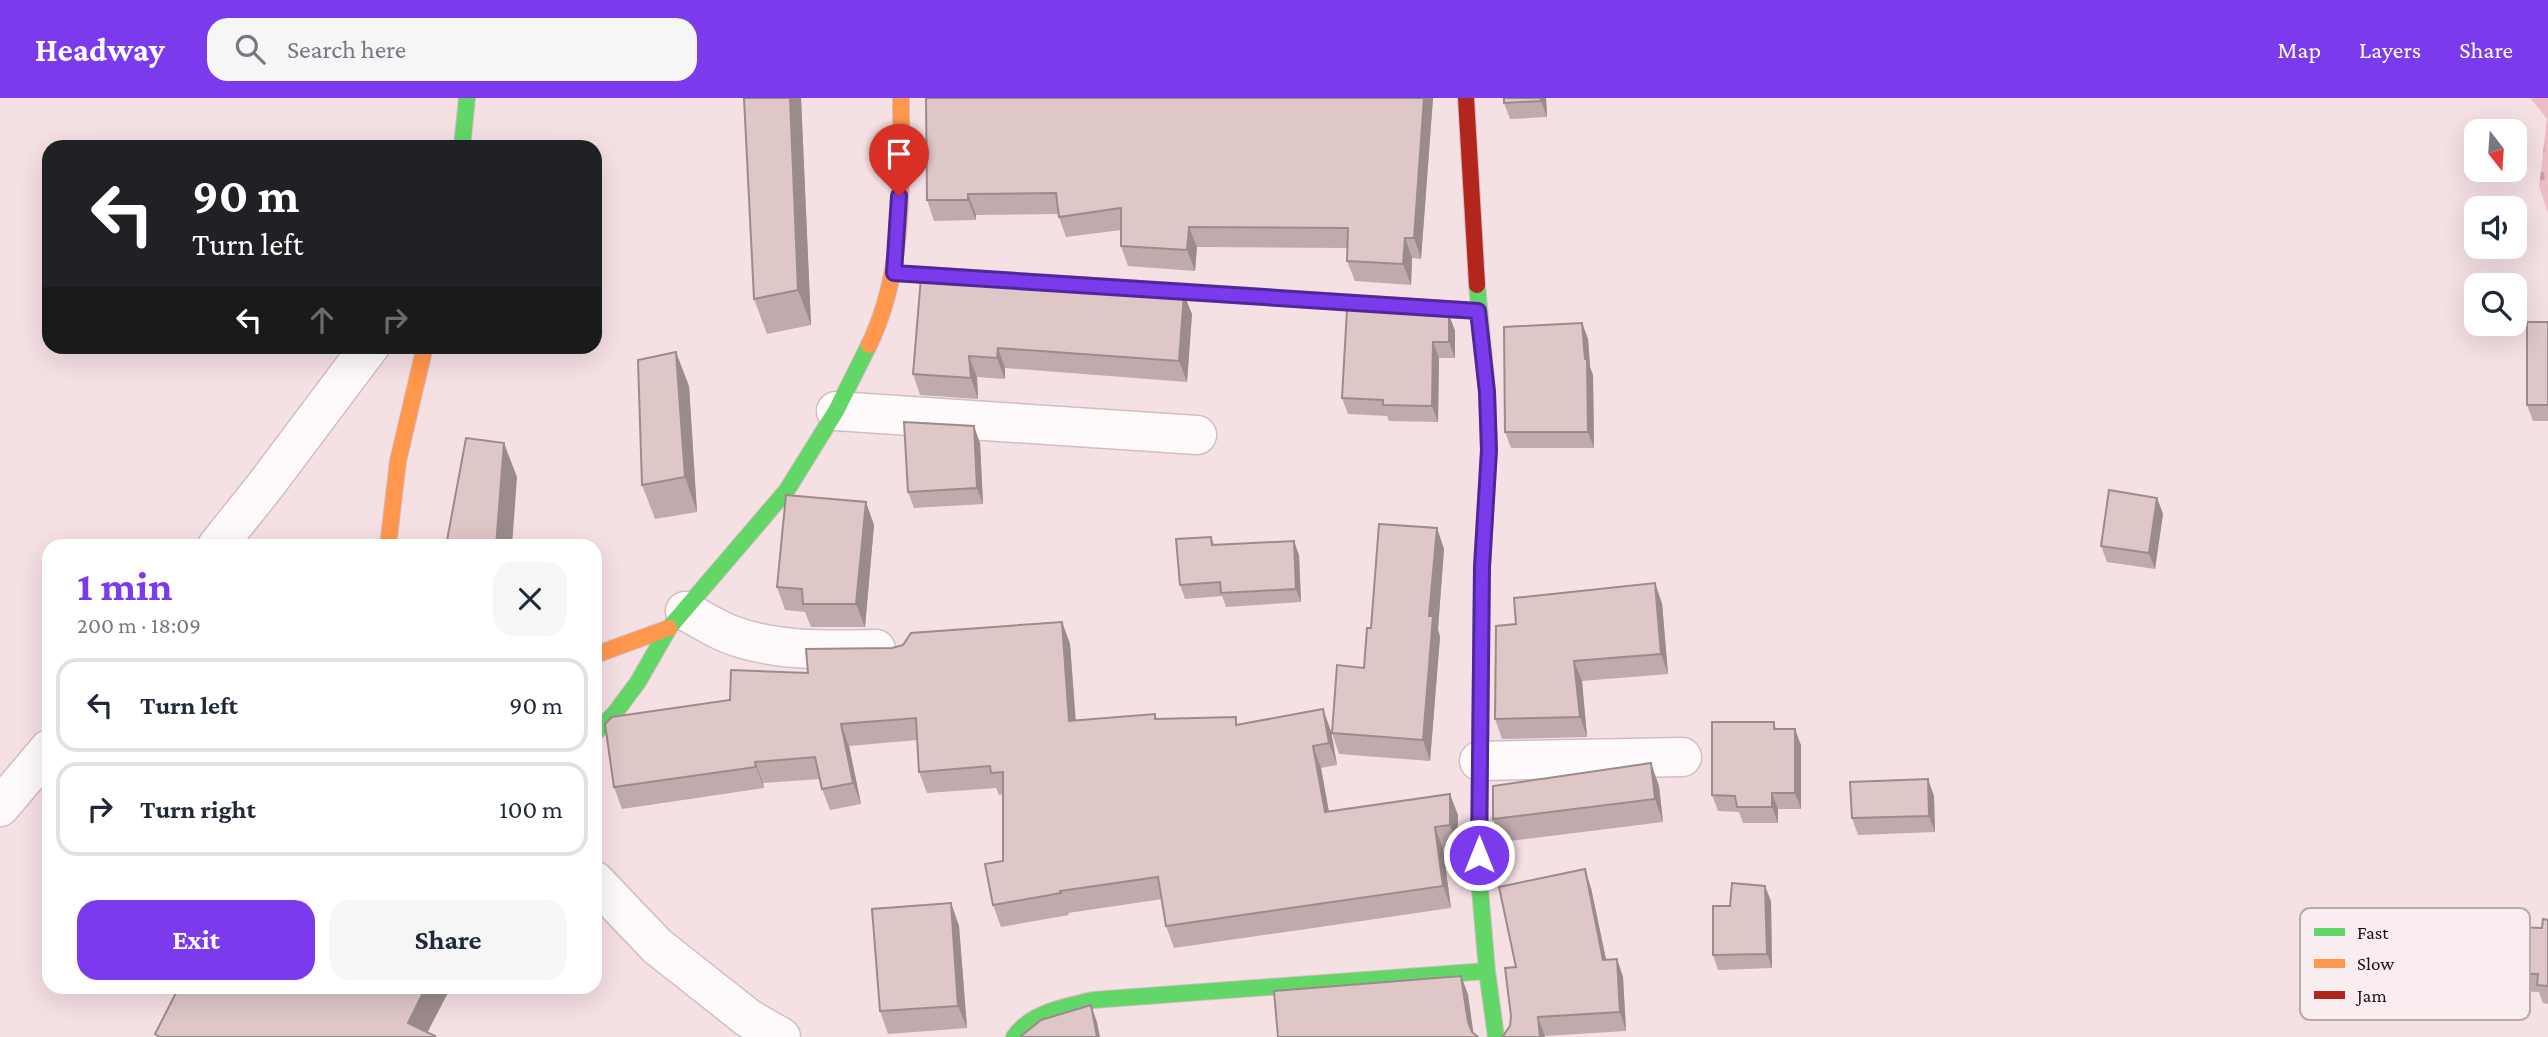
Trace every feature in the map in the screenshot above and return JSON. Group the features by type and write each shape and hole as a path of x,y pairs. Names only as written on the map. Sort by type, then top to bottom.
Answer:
{"street":[{"path":"463,140 467,98"},
{"path":"602,726 638,682 677,619 787,490 836,411 872,338 894,273 901,171 901,98"},
{"path":"1466,98 1489,450 1482,567 1479,878 1496,1037"},
{"path":"894,273 1478,311"},
{"path":"223,539 364,354"},
{"path":"389,539 398,461 423,354"},
{"path":"836,411 1197,435"},
{"path":"602,652 677,619 774,645 827,650 899,648"},
{"path":"0,807 42,757"},
{"path":"1479,761 1682,757"},
{"path":"602,888 657,946 748,1018 781,1037"},
{"path":"1014,1037 1018,1029 1051,1011 1093,1000 1487,971"}],"green space":[{"path":"2530,98 2548,98 2548,213 2539,186 2547,119"}],"building":[{"path":"744,98 790,98 798,290 754,299"},
{"path":"926,98 1424,98 1414,238 1405,238 1403,264 1347,261 1348,228 1189,227 1187,250 1121,246 1121,208 1059,217 1056,193 968,194 968,200 927,200"},
{"path":"1504,98 1541,98 1541,101 1504,103"},
{"path":"921,277 1184,294 1179,361 998,348 997,358 969,356 971,378 913,374"},
{"path":"1347,309 1449,315 1449,342 1433,342 1432,406 1383,405 1383,400 1342,398"},
{"path":"2527,322 2548,322 2548,405 2527,405"},
{"path":"1582,323 1587,359 1588,432 1505,432 1504,327"},
{"path":"676,352 685,477 642,485 638,360"},
{"path":"904,422 974,426 977,488 908,492"},
{"path":"466,438 504,443 497,539 447,539"},
{"path":"2109,490 2157,498 2149,553 2101,546"},
{"path":"786,495 866,502 856,604 803,604 802,589 777,587"},
{"path":"1379,524 1437,528 1429,616 1433,616 1423,740 1332,733 1337,665 1364,668 1367,628 1371,628"},
{"path":"1211,537 1212,545 1294,541 1296,589 1221,593 1220,582 1180,585 1176,539"},
{"path":"1655,583 1661,654 1574,661 1580,717 1495,719 1496,626 1516,624 1514,598"},
{"path":"1062,622 1069,721 1155,714 1155,719 1236,717 1236,725 1323,709 1329,743 1313,746 1325,812 1450,794 1450,825 1435,827 1443,886 1166,926 1158,877 1060,891 1061,893 993,905 985,864 1003,861 1003,772 991,773 990,766 919,772 916,718 841,724 853,783 822,789 815,757 755,762 756,767 614,787 605,724 612,717 730,700 731,670 808,673 806,649 892,648 903,645 911,633"},
{"path":"1712,722 1774,722 1774,729 1795,729 1795,793 1772,793 1772,807 1737,807 1735,796 1712,795"},
{"path":"1651,763 1655,799 1493,819 1493,786"},
{"path":"1928,779 1929,816 1852,818 1850,782"},
{"path":"1585,869 1603,960 1617,959 1620,1012 1538,1017 1540,1037 1500,1037 1510,1026 1511,1016 1505,968 1516,967 1499,887"},
{"path":"1732,883 1765,886 1767,954 1713,955 1713,906 1730,906"},
{"path":"951,903 958,1006 880,1011 872,909"},
{"path":"2543,919 2548,920 2548,986 2537,985 2538,974 2530,974 2530,928 2542,928"},
{"path":"1461,976 1468,1022 1472,1032 1478,1037 1278,1037 1274,991"},
{"path":"175,994 422,994 408,1023 435,1036 160,1037 155,1034"},
{"path":"1091,1005 1097,1037 1020,1037 1041,1020"}],"traffic: fast":[{"path":"463,140 467,98"},
{"path":"1477,285 1487,392 1489,450 1482,567 1479,878 1496,1037"},
{"path":"1221,294 1478,311"},
{"path":"602,726 638,682 669,628 787,490 836,411 869,345"},
{"path":"1014,1037 1039,1016 1093,1000 1487,971"}],"traffic: slow":[{"path":"869,345 890,286 895,255 901,192 901,98"},
{"path":"894,273 1221,294"},
{"path":"389,539 398,461 423,354"},
{"path":"602,652 669,628"}],"traffic: jam":[{"path":"1466,98 1477,285"}],"route":[{"path":"899,196 894,273 1478,311 1487,392 1489,450 1482,567 1479,855"}]}
